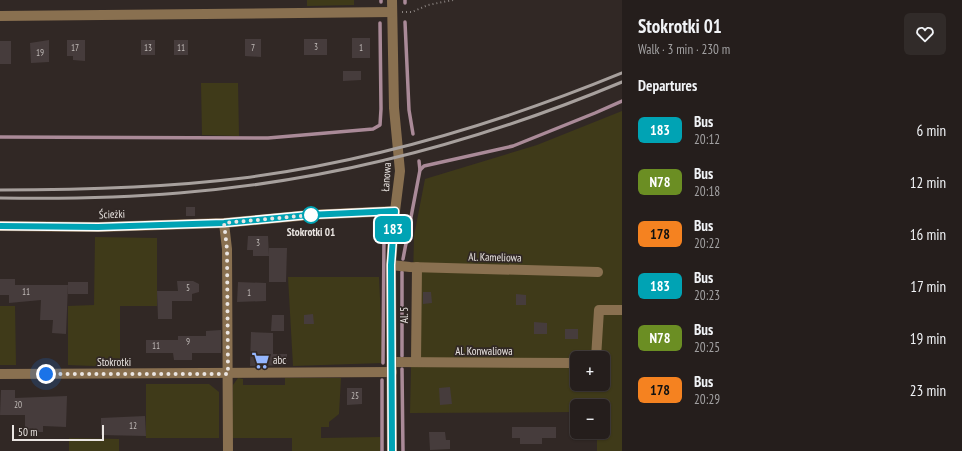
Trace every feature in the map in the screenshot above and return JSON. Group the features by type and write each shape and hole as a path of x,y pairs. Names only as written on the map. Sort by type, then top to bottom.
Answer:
{"street":[{"name":"Łanowa","path":"392,0 394,108 400,172 395,211 391,265 392,451"},
{"path":"0,16 392,12"},
{"name":"Ścieżki","path":"0,226 98,227 224,223 308,215 395,211"},
{"path":"224,223 227,249 228,451"},
{"name":"Al. Kameliowa","path":"391,265 598,272"},
{"name":"Al. 5","path":"416,362 417,267"},
{"path":"596,351 599,310 622,310"},
{"name":"Al. Konwaliowa","path":"392,367 416,362 570,363"},
{"name":"Stokrotki","path":"0,374 228,374 392,367"}],"path":[{"path":"392,12 412,12 428,5 452,0"}],"shaded area":[{"path":"307,0 354,0 354,5 307,6"},
{"path":"201,83 238,83 239,136 202,135"},
{"path":"622,111 622,451 597,451 597,439 610,439 610,399 570,399 570,412 410,413 414,236 425,179 537,145"},
{"path":"95,237 157,238 157,306 120,306 120,367 68,365 68,306 94,305"},
{"path":"288,277 379,277 383,363 293,366"},
{"path":"0,306 15,306 16,365 0,365"},
{"path":"238,378 243,379 243,385 285,385 285,378 341,378 339,414 329,422 329,427 321,427 321,438 380,437 380,451 292,451 292,438 232,438 233,385"},
{"path":"146,384 209,384 219,392 219,438 146,438"},
{"path":"69,438 119,439 119,451 69,451"}],"building":[{"path":"352,38 370,38 370,58 352,58"},
{"path":"245,39 261,39 261,57 245,56"},
{"path":"304,39 327,39 327,55 304,55"},
{"path":"49,40 49,62 31,63 30,43"},
{"path":"67,40 85,40 85,61 73,60 73,56 67,56"},
{"path":"141,40 155,40 155,55 141,55"},
{"path":"174,40 188,40 188,55 174,55"},
{"path":"0,41 11,41 11,64 0,64"},
{"path":"343,71 361,71 361,80 343,81"},
{"path":"186,207 195,207 195,216 186,216"},
{"path":"248,236 268,236 269,256 253,256 253,250 247,250"},
{"path":"269,248 287,248 286,282 269,282"},
{"path":"0,279 15,279 15,285 68,285 66,334 52,333 53,320 40,320 41,300 9,303 9,295 0,295"},
{"path":"177,281 193,281 199,284 199,292 192,294 192,301 172,301 172,319 158,319 157,291 178,291"},
{"path":"68,282 88,282 88,294 68,294"},
{"path":"238,282 266,283 266,301 237,302"},
{"path":"423,292 431,292 432,303 423,304"},
{"path":"516,294 526,295 526,305 516,305"},
{"path":"313,314 314,324 304,324 304,315"},
{"path":"272,315 284,315 284,331 271,331"},
{"path":"534,322 547,323 547,334 534,334"},
{"path":"565,329 578,329 578,339 565,339"},
{"path":"221,330 221,353 192,353 192,360 174,360 173,353 146,353 146,340 178,340 178,336 206,336 206,331"},
{"path":"251,332 273,333 273,354 287,354 287,365 250,366"},
{"path":"450,387 452,404 440,405 439,388"},
{"path":"347,388 362,388 362,404 347,405"},
{"path":"1,390 15,390 15,398 67,396 66,427 43,426 43,432 25,432 25,415 0,415"},
{"path":"145,416 146,436 101,435 101,418"},
{"path":"512,427 556,427 556,438 542,438 542,444 520,444 520,438 512,438"},
{"path":"429,432 445,432 446,440 450,440 450,449 430,450"}],"waterway":[{"path":"405,22 409,110 413,134"},
{"path":"0,137 268,138 373,129 380,125 380,23"},
{"path":"403,259 420,170 424,166 513,146 622,101"},
{"path":"419,161 420,170"},
{"path":"383,363 384,235"},
{"path":"402,272 402,356"},
{"path":"402,369 403,451"},
{"path":"382,380 382,451"}],"railway":[{"path":"0,190 61,190 152,186 243,178 292,171 436,138 530,108 622,73"},
{"path":"0,198 90,198 157,195 236,187 293,179 405,155 460,140 515,123 622,82"}],"bus line":[{"name":"183","path":"0,226 98,227 224,223 308,215 395,211 391,265 392,451"}],"place":[{"name":"Stokrotki 01","path":"311,215"},
{"name":"abc","path":"260,360"}],"route":[{"path":"46,374 228,374 227,249 224,223 311,215"}]}
